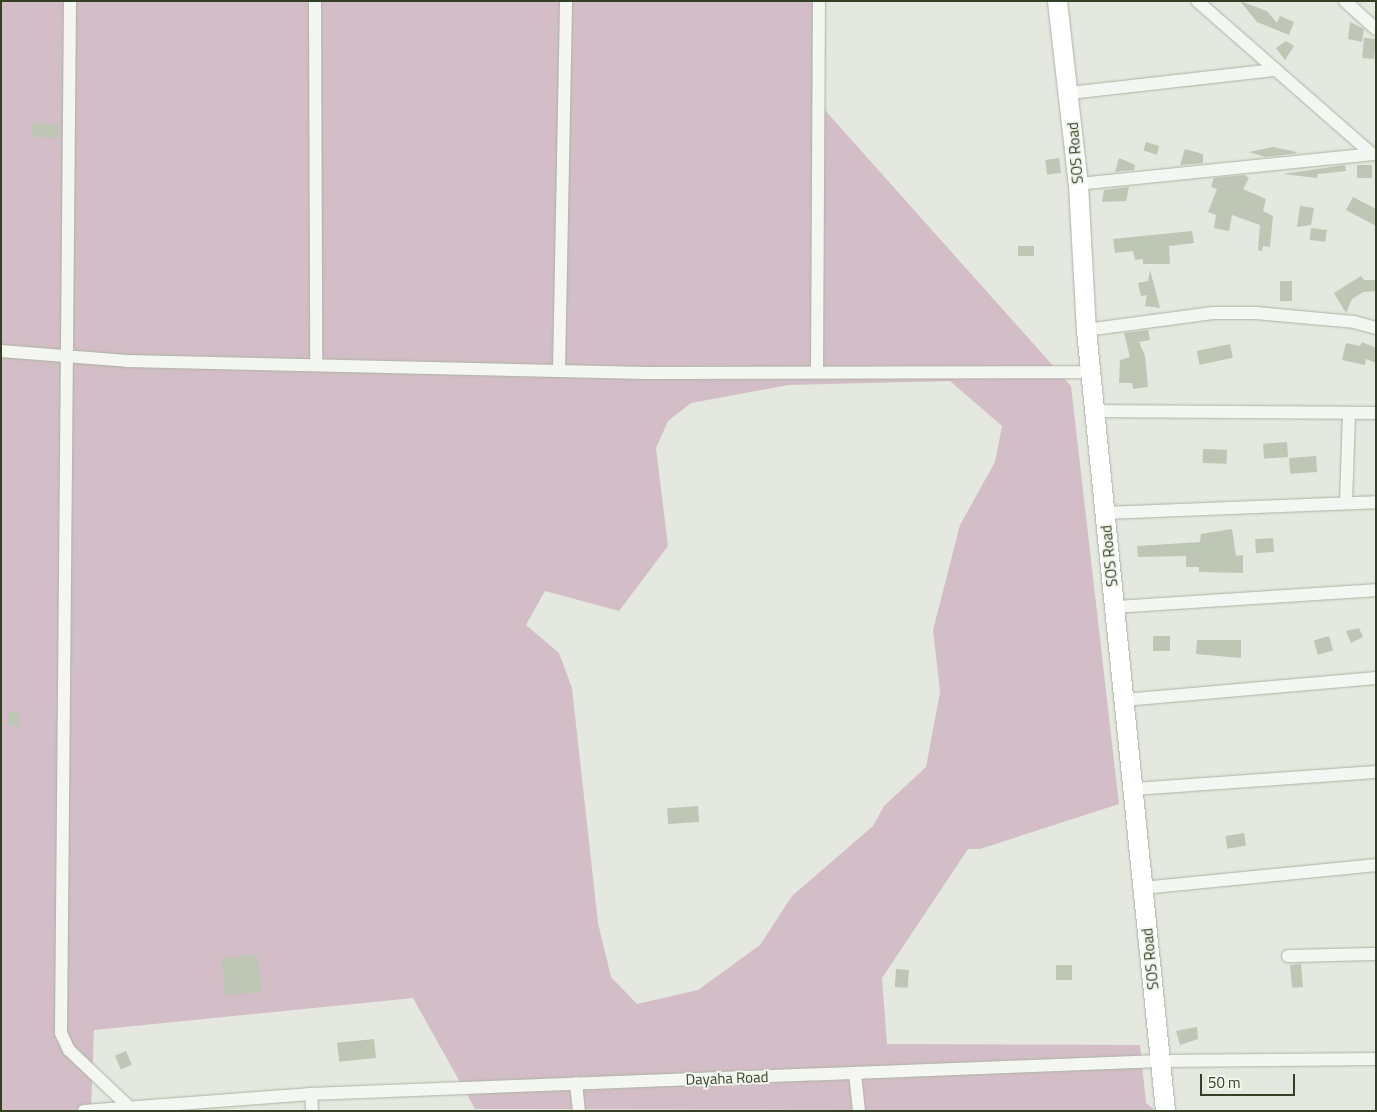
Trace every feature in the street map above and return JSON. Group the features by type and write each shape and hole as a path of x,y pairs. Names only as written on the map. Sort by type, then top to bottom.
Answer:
{"street":[{"path":"70,1 70,356 61,1033 69,1050 130,1107"},
{"path":"314,1 316,365"},
{"path":"559,370 566,1"},
{"path":"817,372 819,1"},
{"name":"SOS Road","path":"1057,1 1078,184 1086,330 1165,1111"},
{"path":"1078,184 1372,154 1197,1"},
{"path":"1345,1 1376,29"},
{"path":"1069,93 1275,70"},
{"path":"1086,330 1213,313 1266,314 1354,322 1376,328"},
{"path":"1,351 70,356 316,365 559,370 1091,372"},
{"path":"1095,411 1376,413"},
{"path":"1346,503 1350,413"},
{"path":"1105,513 1376,502"},
{"path":"1115,607 1376,590"},
{"path":"1124,700 1376,678"},
{"path":"1133,789 1376,772"},
{"path":"1143,888 1376,864"},
{"path":"1288,956 1376,954"},
{"name":"Dayaha Road","path":"84,1111 311,1094 576,1083 1160,1061 1376,1059"},
{"path":"855,1073 859,1111"},
{"path":"576,1083 579,1111"},
{"path":"311,1094 312,1111"}],"shaded area":[{"path":"1,1 819,1 815,99 1071,386 1119,804 980,849 968,849 882,978 887,1044 1140,1045 1146,1103 1156,1111 475,1109 413,998 94,1030 91,1111 1,1111","holes":["950,381 1002,426 995,462 960,525 933,630 940,692 926,767 884,806 873,826 792,896 760,945 698,990 637,1004 611,977 598,923 572,688 559,653 526,625 545,591 619,611 668,546 656,448 668,421 691,403 789,385"]}],"building":[{"path":"1240,1 1267,11 1277,23 1280,16 1294,22 1289,35 1257,22"},
{"path":"1350,22 1364,29 1362,42 1348,39"},
{"path":"1364,38 1376,39 1374,59 1362,58"},
{"path":"1286,41 1294,46 1285,60 1276,48"},
{"path":"33,123 59,124 58,138 33,137"},
{"path":"1146,142 1159,146 1157,155 1143,151"},
{"path":"1273,147 1298,153 1265,157 1249,152"},
{"path":"1185,149 1203,154 1203,163 1180,165"},
{"path":"1059,158 1061,173 1047,175 1045,160"},
{"path":"1119,158 1135,165 1134,170 1115,172"},
{"path":"1345,165 1346,171 1318,174 1317,178 1283,174"},
{"path":"1357,165 1372,165 1372,178 1357,178"},
{"path":"1244,175 1249,178 1243,189 1266,199 1263,211 1273,216 1270,247 1263,246 1262,251 1258,250 1260,225 1232,215 1229,231 1214,228 1216,215 1208,212 1217,189 1211,187 1214,178"},
{"path":"1129,187 1126,201 1102,202 1104,190"},
{"path":"1353,197 1376,209 1376,226 1346,210"},
{"path":"1300,206 1314,208 1311,225 1297,227"},
{"path":"1311,228 1327,230 1325,242 1310,240"},
{"path":"1192,231 1194,243 1169,246 1170,264 1143,264 1143,259 1135,260 1133,251 1115,253 1113,239"},
{"path":"1018,246 1034,246 1034,256 1018,256"},
{"path":"1150,270 1160,308 1145,306 1147,295 1141,296 1138,283 1148,281"},
{"path":"1361,276 1364,280 1376,280 1376,291 1363,292 1352,299 1346,313 1334,293"},
{"path":"1280,281 1292,281 1292,301 1280,301"},
{"path":"1148,330 1150,340 1139,342 1145,356 1148,387 1133,389 1132,383 1119,383 1120,360 1130,357 1124,333"},
{"path":"1362,342 1376,348 1376,363 1366,359 1365,365 1342,360 1346,343 1360,346"},
{"path":"1230,344 1233,358 1200,365 1197,351"},
{"path":"1287,442 1288,457 1264,459 1263,444"},
{"path":"1203,449 1227,450 1226,464 1203,463"},
{"path":"1316,456 1317,472 1290,474 1289,458"},
{"path":"1232,529 1236,556 1243,555 1243,573 1199,572 1199,567 1186,567 1186,556 1138,557 1137,546 1200,542 1201,534"},
{"path":"1273,538 1274,552 1256,553 1255,539"},
{"path":"1359,628 1363,637 1351,643 1346,631"},
{"path":"1153,636 1170,636 1170,651 1153,651"},
{"path":"1329,636 1333,650 1318,655 1314,640"},
{"path":"1197,640 1241,640 1241,658 1196,654"},
{"path":"9,711 20,713 17,727 7,725"},
{"path":"698,806 699,822 668,824 667,808"},
{"path":"1244,833 1246,846 1227,849 1225,836"},
{"path":"257,954 262,992 226,996 221,958"},
{"path":"1301,964 1303,987 1292,988 1290,965"},
{"path":"1056,965 1072,965 1072,980 1056,980"},
{"path":"896,969 909,970 908,988 895,987"},
{"path":"1197,1027 1198,1039 1180,1045 1176,1031"},
{"path":"374,1039 376,1058 339,1062 337,1043"},
{"path":"126,1051 132,1065 121,1069 115,1056"}]}
